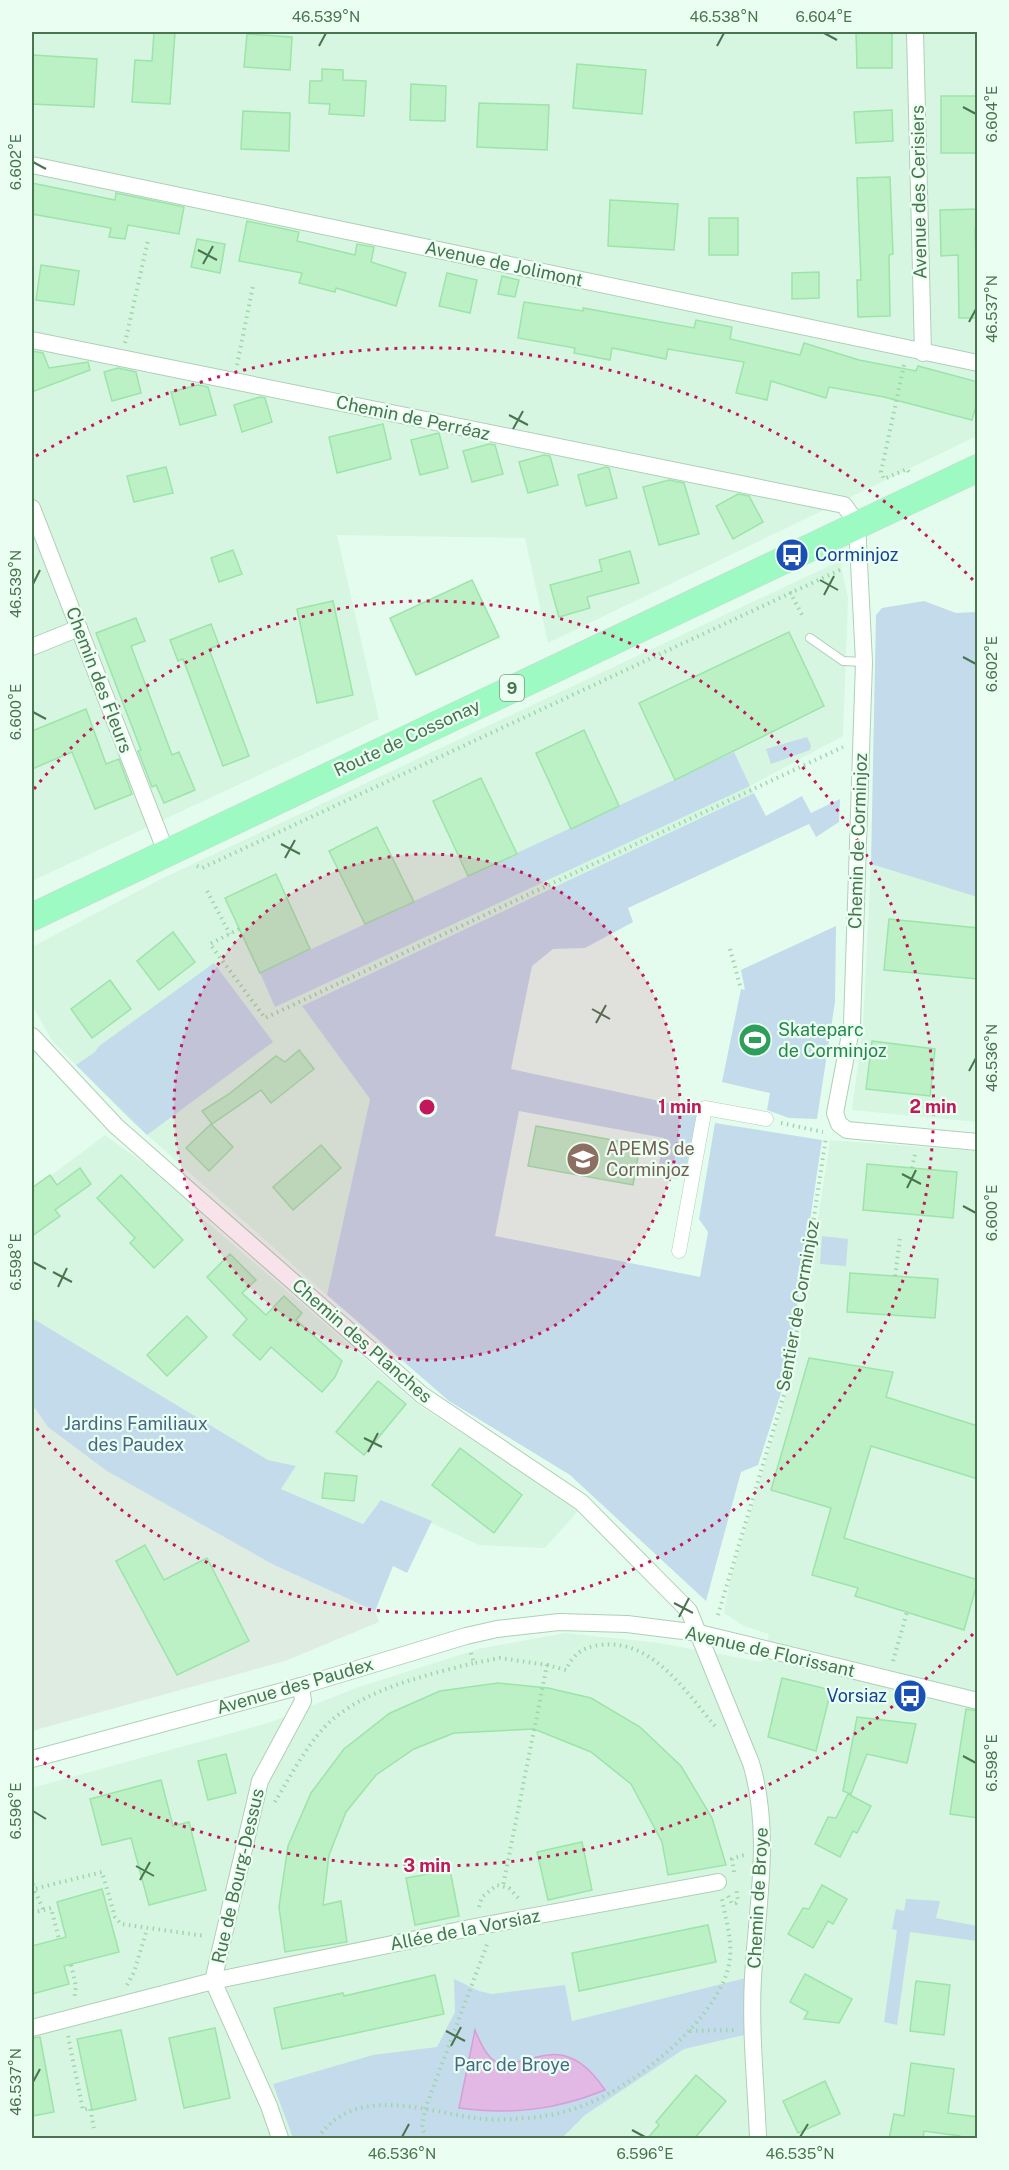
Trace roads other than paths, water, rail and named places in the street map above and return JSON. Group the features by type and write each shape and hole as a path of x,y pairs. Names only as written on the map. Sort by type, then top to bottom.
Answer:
{"main road":[{"name":"Route de Cossonay","path":"32,917 857,523 978,468"}],"street":[{"name":"Avenue des Cerisiers","path":"915,32 915,351"},
{"name":"Avenue de Jolimont","path":"32,165 978,363"},
{"name":"Chemin de Perréaz","path":"32,340 844,505 857,523"},
{"name":"Chemin des Fleurs","path":"32,508 166,852"},
{"name":"Chemin de Corminjoz","path":"857,523 864,662 852,1024 835,1113 839,1124 847,1130 978,1142"},
{"path":"32,646 79,628"},
{"name":"Chemin des Planches","path":"32,1036 116,1126 422,1395 581,1502 688,1611 699,1633"},
{"path":"679,1251 705,1108 766,1119"},
{"name":"Avenue de Florissant","path":"559,1622 627,1624 699,1633 978,1701"},
{"name":"Avenue des Paudex","path":"32,1759 301,1686 466,1636 497,1629 559,1622"},
{"name":"Chemin de Broye","path":"699,1633 758,1788 763,1851 753,1980 758,2139"},
{"name":"Rue de Bourg-Dessus","path":"32,2028 62,2018 213,1981 260,1781 303,1701 301,1686"},
{"name":"Allée de la Vorsiaz","path":"213,1981 495,1923 718,1882"},
{"path":"213,1981 269,2106 280,2139"}],"lane":[{"path":"810,638 843,662 864,662"}],"place":[{"name":"Corminjoz","path":"792,555"},
{"name":"Skateparc de Corminjoz","path":"755,1040"},
{"name":"APEMS de Corminjoz","path":"583,1159"},
{"name":"Vorsiaz","path":"910,1696"}],"park label":[{"name":"Jardins Familiaux des Paudex","path":"136,1434"},
{"name":"Parc de Broye","path":"512,2065"}]}
